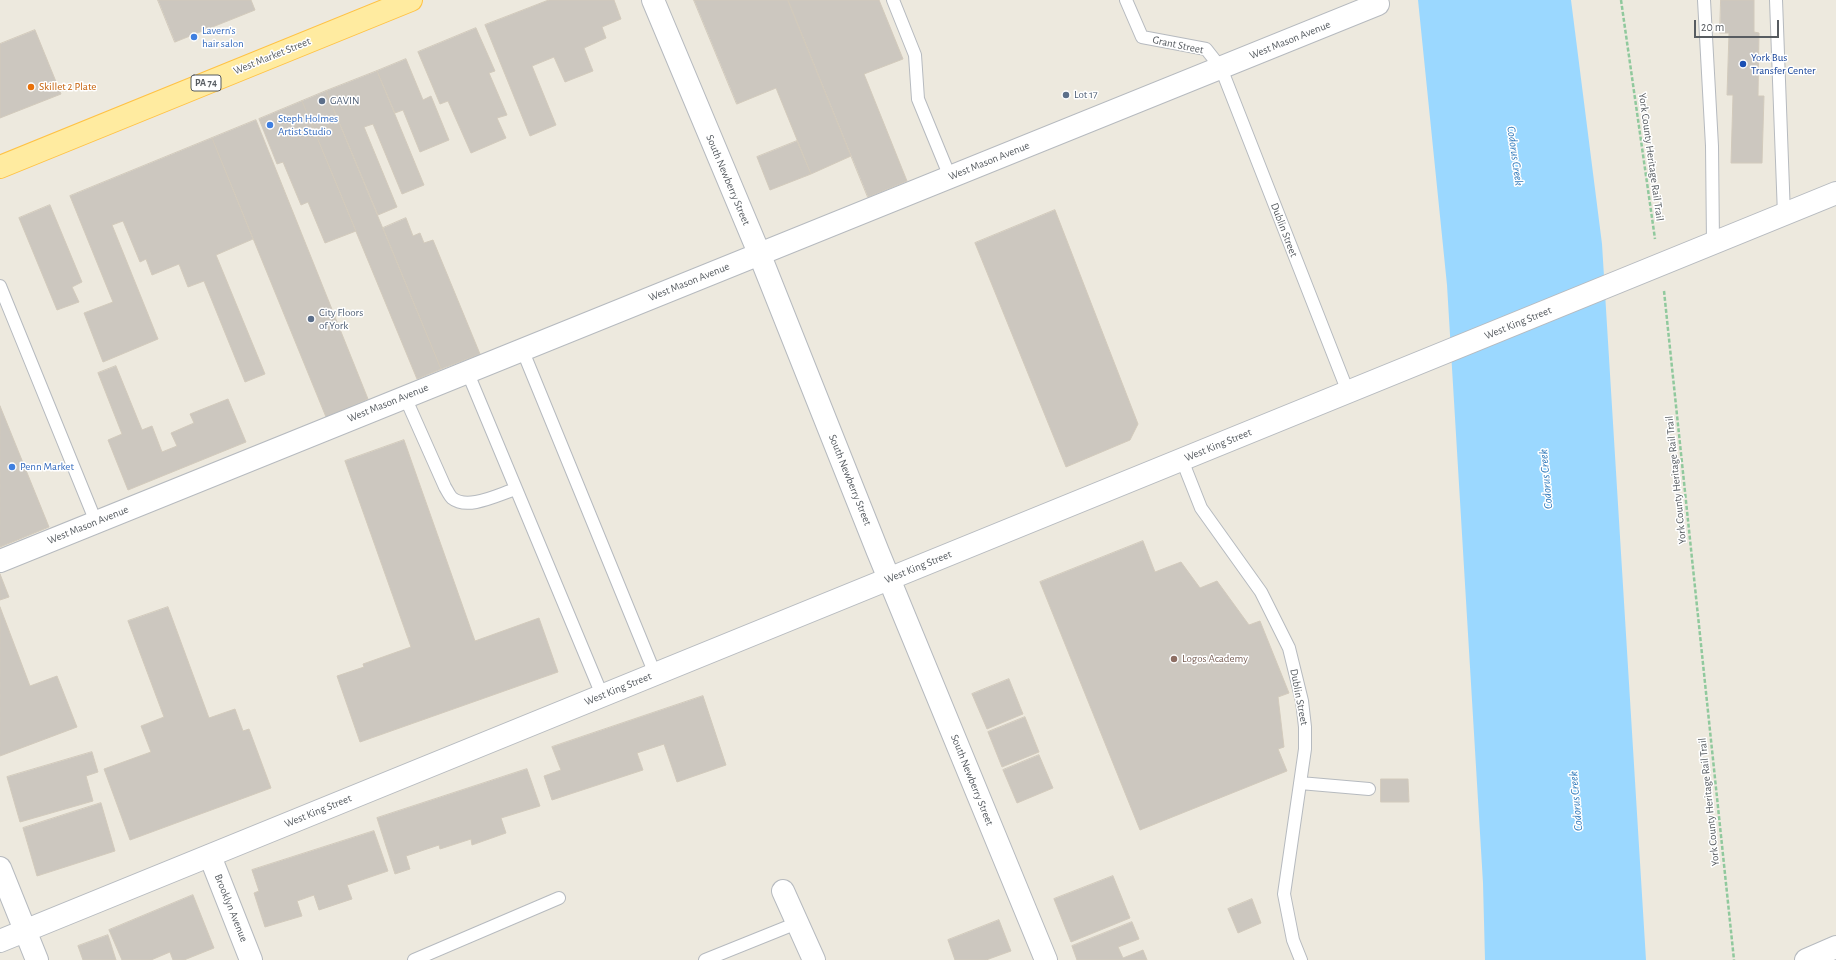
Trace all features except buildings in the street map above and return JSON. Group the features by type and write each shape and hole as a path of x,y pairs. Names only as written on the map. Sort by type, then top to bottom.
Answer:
{"main road":[{"name":"West Market Street","path":"0,167 412,0"}],"street":[{"name":"South Newberry Street","path":"653,0 759,253 889,578 1046,960"},
{"name":"West Mason Avenue","path":"0,561 1378,4"},
{"name":"West King Street","path":"0,941 1836,193"},
{"name":"Brooklyn Avenue","path":"210,856 252,960"},
{"path":"0,868 37,960"},
{"path":"783,891 814,960"},
{"path":"1806,960 1836,948"}],"lane":[{"path":"893,0 915,55 918,99 950,177"},
{"name":"Grant Street","path":"1126,0 1142,37 1206,49 1221,68"},
{"path":"1704,0 1712,146 1713,243"},
{"path":"1776,0 1784,215"},
{"name":"Dublin Street","path":"1221,68 1348,392"},
{"path":"0,286 96,522"},
{"path":"522,349 655,674"},
{"path":"467,372 602,695"},
{"path":"405,397 445,487 452,497 461,502 472,503 516,489"},
{"name":"Dublin Street","path":"1182,460 1201,508 1261,592 1289,648 1302,701 1305,727 1305,749 1284,894 1293,940 1301,960"},
{"path":"1300,783 1370,789"},
{"path":"414,960 559,898"},
{"path":"705,960 797,923"}],"path":[{"name":"York County Heritage Rail Trail","path":"1621,0 1665,300 1734,960"}],"water":[{"name":"Codorus Creek","path":"1418,0 1571,0 1602,244 1646,960 1485,960 1483,883 1447,285"}],"place":[{"name":"Lavern's hair salon","path":"194,37"},
{"name":"York Bus Transfer Center","path":"1743,64"},
{"name":"Skillet 2 Plate","path":"31,87"},
{"name":"Lot 17","path":"1066,95"},
{"name":"GAVIN","path":"322,101"},
{"name":"Steph Holmes Artist Studio","path":"270,125"},
{"name":"City Floors of York","path":"311,319"},
{"name":"Penn Market","path":"12,467"},
{"name":"Logos Academy","path":"1174,659"}]}
